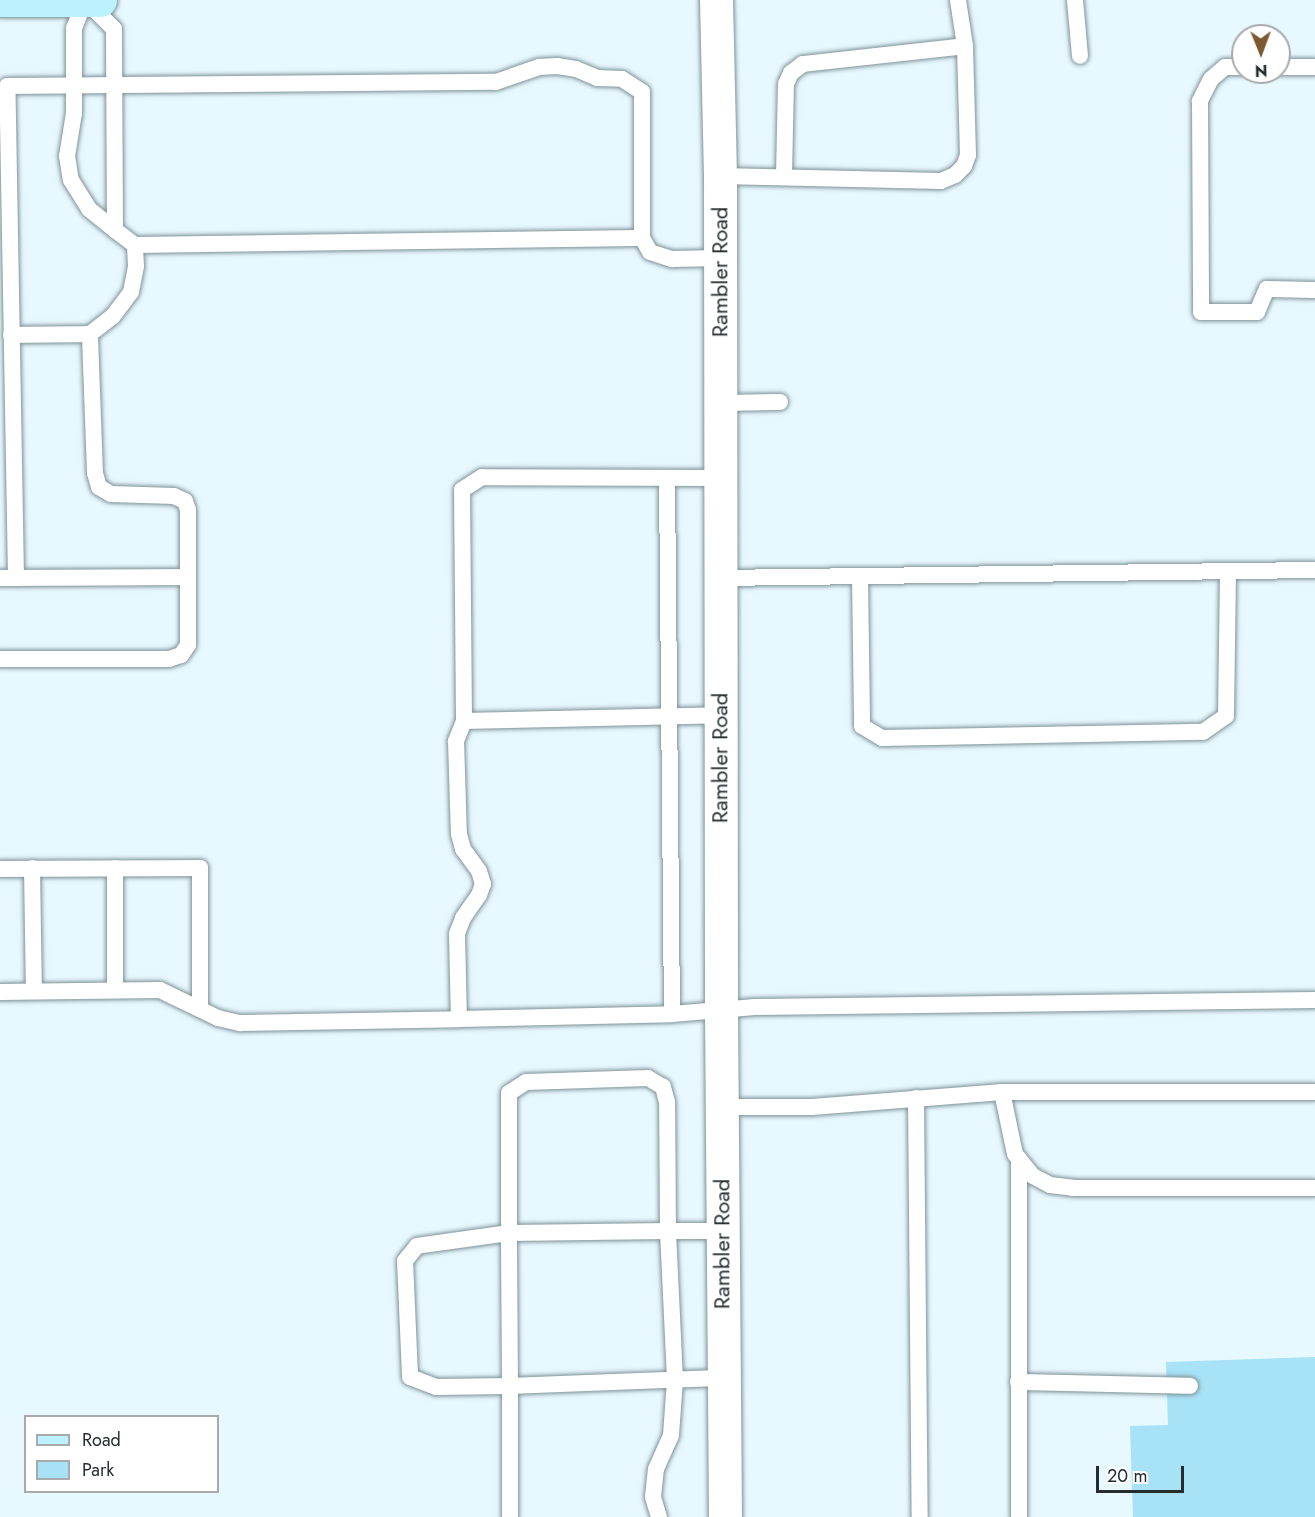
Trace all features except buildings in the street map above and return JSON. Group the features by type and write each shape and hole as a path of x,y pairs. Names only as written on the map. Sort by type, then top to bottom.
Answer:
{"main road":[{"path":"0,0 100,0"}],"street":[{"name":"Rambler Road","path":"716,0 720,176 719,578 725,1517"}],"lane":[{"path":"115,230 114,28 85,0 74,28 75,87 67,156 71,180 89,209 115,230 135,245 642,238"},
{"path":"720,176 784,176 846,181 941,181 955,176 964,165 968,155 965,46 958,0"},
{"path":"1075,0 1080,56"},
{"path":"784,176 786,84 791,73 803,64 965,46"},
{"path":"187,577 8,578 11,335 3,86 115,87 496,82 539,67 557,66 576,69 597,78 622,79 642,92 642,238 650,252 672,259 720,258"},
{"path":"1231,67 1225,67 1211,79 1200,101 1201,312 1257,312 1267,289 1315,290"},
{"path":"1291,67 1315,67"},
{"path":"11,335 90,334 113,316 131,292 136,266 135,245"},
{"path":"0,659 169,659 181,655 188,645 188,510 185,501 174,496 117,495 99,487 95,473 90,334"},
{"path":"720,403 780,402"},
{"path":"459,1019 457,934 462,918 479,895 483,884 479,871 463,849 459,834 456,741 464,721 462,490 482,477 719,478"},
{"path":"667,478 672,1014"},
{"path":"719,578 1315,570"},
{"path":"860,576 862,726 882,738 1203,732 1226,716 1228,571"},
{"path":"464,721 720,715"},
{"path":"0,868 200,868 200,1008"},
{"path":"32,868 34,991"},
{"path":"115,868 115,989"},
{"path":"0,992 160,990 218,1018 240,1023 672,1014 755,1006 1315,1000"},
{"path":"510,1517 509,1093 526,1082 648,1078 663,1087 667,1102 668,1231 675,1380 671,1435 656,1469 653,1497 659,1517"},
{"path":"721,1107 813,1107 1002,1092 1315,1092"},
{"path":"1002,1092 1015,1154 1033,1176 1050,1185 1073,1188 1315,1188"},
{"path":"916,1098 920,1517"},
{"path":"1019,1159 1019,1517"},
{"path":"722,1232 509,1233 417,1246 405,1262 410,1377 436,1387 723,1378"},
{"path":"1018,1382 1190,1386"}],"green space":[{"path":"1315,1357 1315,1517 1133,1517 1130,1426 1168,1425 1166,1362"}]}
